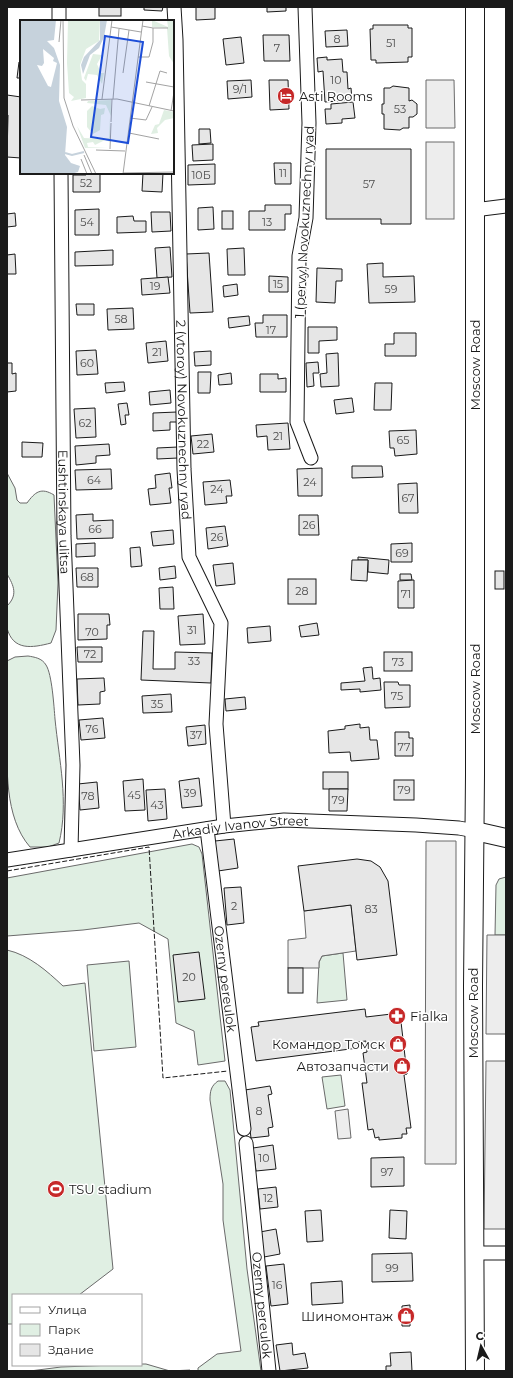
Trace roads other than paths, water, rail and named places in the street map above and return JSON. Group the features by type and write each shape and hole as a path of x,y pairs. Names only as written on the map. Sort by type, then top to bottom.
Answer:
{"main road":[{"name":"Moscow Road","path":"475,7 475,831 473,986 475,1371"},
{"path":"475,831 506,838"}],"street":[{"path":"59,7 59,20"},
{"name":"2 (vtoroy) Novokuznechny ryad","path":"174,7 176,40 184,469 190,557 221,623 216,724 224,826"},
{"name":"1 (pervy) Novokuznechny ryad","path":"305,7 309,123 306,218 299,256 297,422 311,458"},
{"name":"Eushtinskaya ulitsa","path":"61,174 64,536 72,765 71,850"},
{"path":"474,210 506,206"},
{"name":"Arkadiy Ivanov Street","path":"7,860 224,826 284,820 416,825 459,828 475,831"},
{"name":"Ozerny pereulok","path":"207,829 244,1129"},
{"name":"Ozerny pereulok","path":"246,1144 269,1371"},
{"path":"474,1253 506,1253"}],"place":[{"name":"Asti Rooms","path":"286,96"},
{"name":"Fialka","path":"397,1016"},
{"name":"Командор Томск","path":"398,1044"},
{"name":"Автозапчасти","path":"402,1066"},
{"name":"TSU stadium","path":"56,1189"},
{"name":"Шиномонтаж","path":"406,1316"}]}
